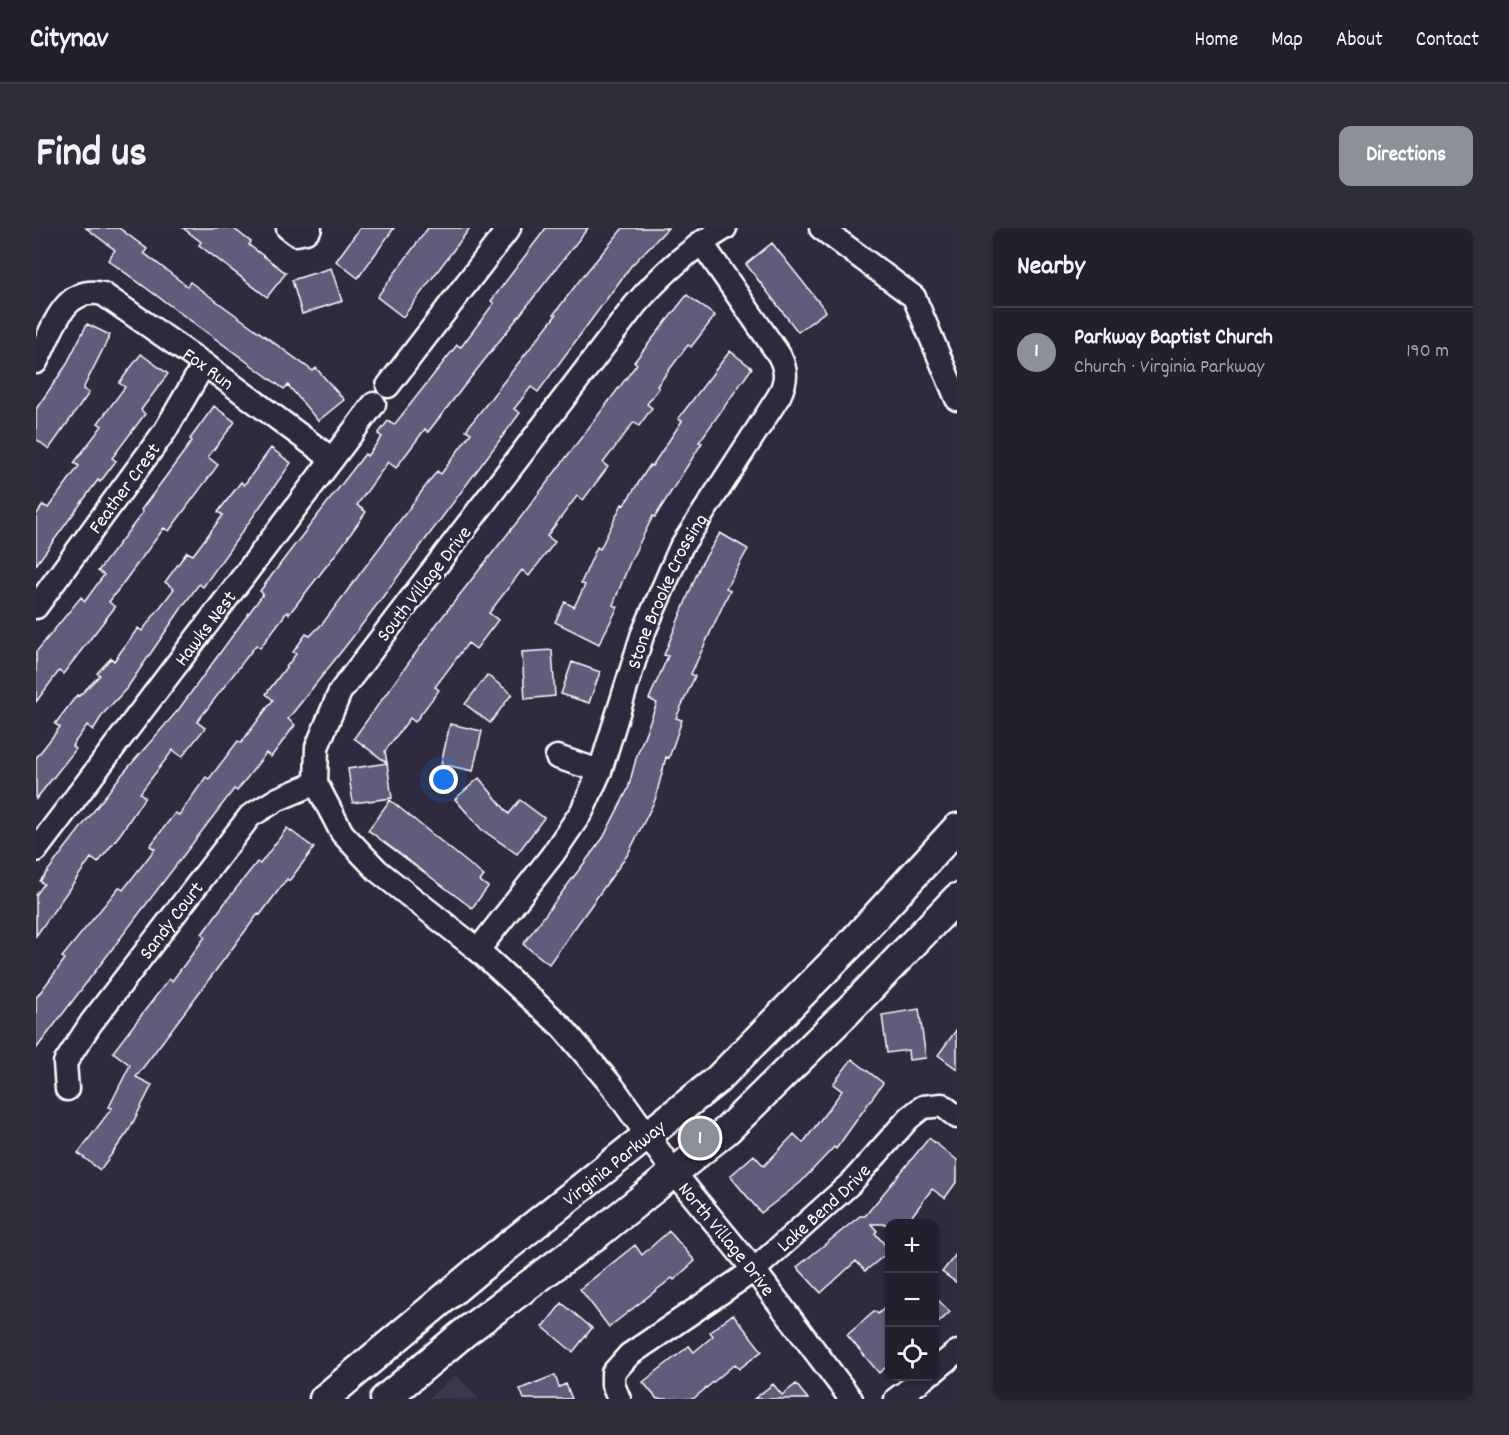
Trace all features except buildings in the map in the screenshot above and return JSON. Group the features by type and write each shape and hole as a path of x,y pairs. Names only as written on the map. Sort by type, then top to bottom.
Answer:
{"main road":[{"name":"Virginia Parkway","path":"324,1399 516,1239 694,1100 752,1046 779,1015 848,947 957,828"},
{"path":"385,1399 464,1333 675,1174 727,1130 847,1012 957,898"},
{"path":"353,1373 374,1399"}],"street":[{"path":"388,386 509,228"},
{"name":"South Village Drive","path":"478,950 366,859 342,833 316,783 317,747 340,692 635,304 664,271 701,242 725,228"},
{"path":"821,228 914,297 957,399"},
{"name":"Stone Brooke Crossing","path":"478,950 553,854 582,811 600,771 642,636 681,547 779,396 786,379 785,368 779,355 701,242"},
{"name":"Fox Run","path":"36,362 61,311 75,290 103,294 204,364 332,459"},
{"name":"Feather Crest","path":"36,607 165,431 204,364"},
{"name":"Hawks Nest","path":"36,850 374,404"},
{"path":"557,758 600,771"},
{"name":"Sandy Court","path":"67,1089 65,1062 91,1023 250,816 278,799 316,783"},
{"name":"North Village Drive","path":"478,950 562,1027 613,1087 675,1174 754,1270 850,1399"},
{"name":"Lake Bend Drive","path":"620,1399 613,1385 613,1373 629,1355 754,1270 851,1183 909,1118 932,1104 942,1105 957,1117"},
{"path":"939,1367 957,1352"},
{"path":"896,1399 921,1381"}],"shaded area":[{"path":"456,1375 479,1399 427,1399"}],"place":[{"name":"Parkway Baptist Church","path":"700,1138"}]}
